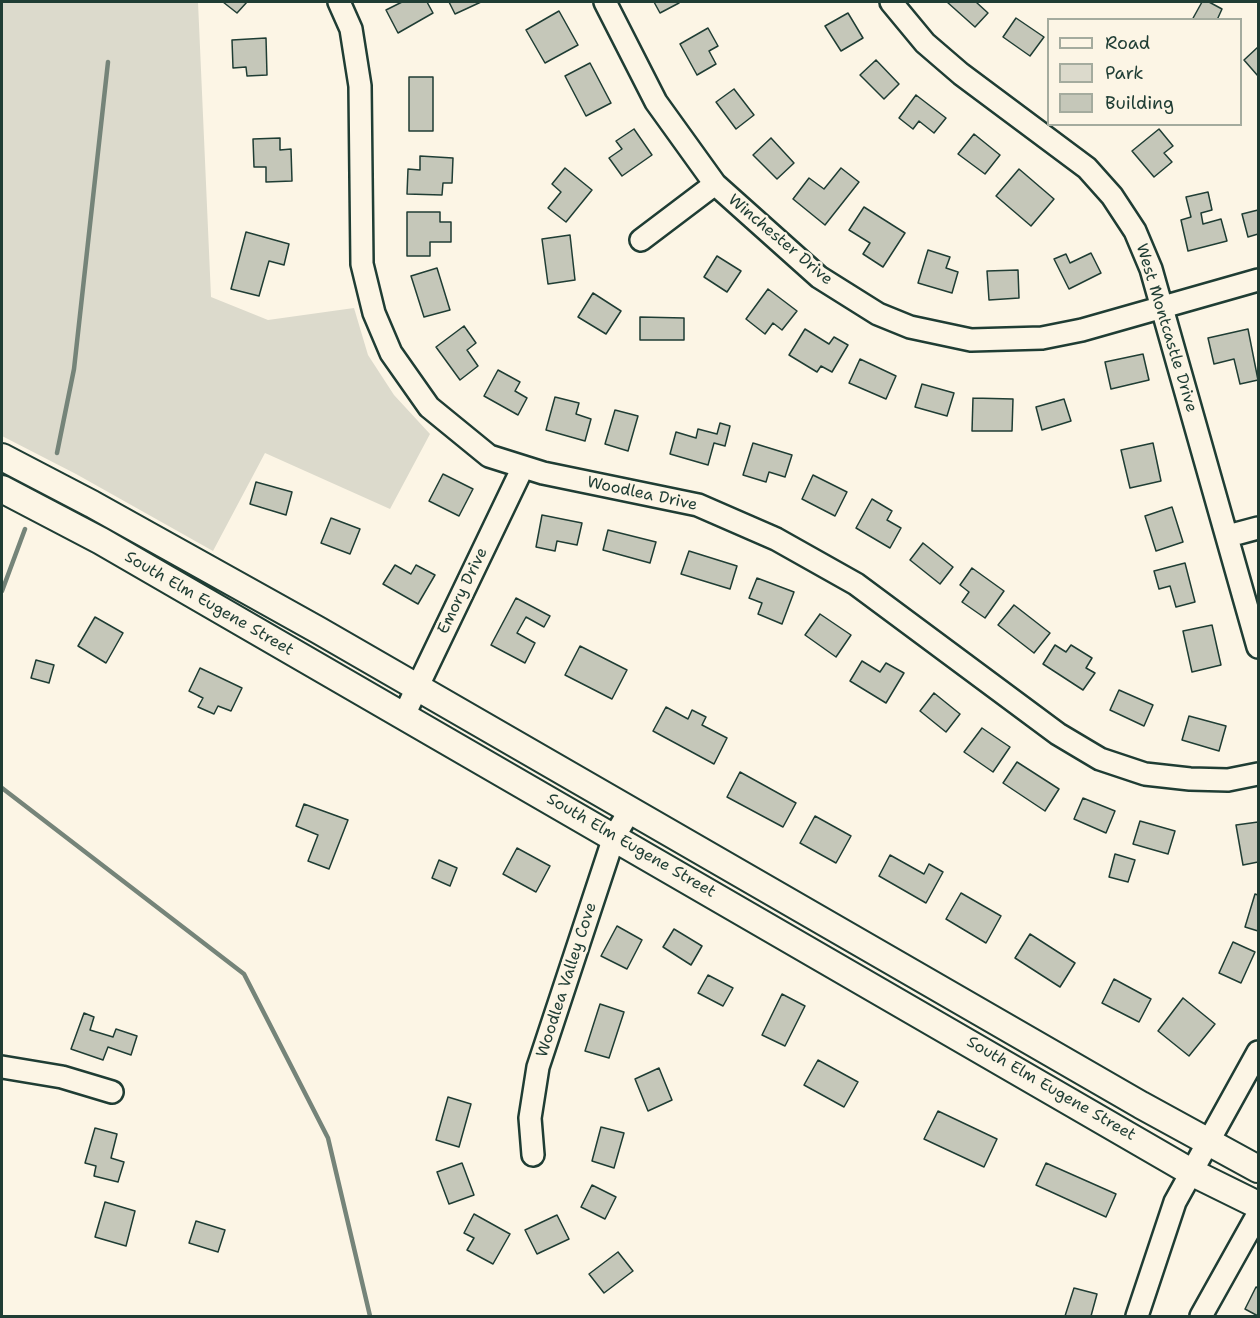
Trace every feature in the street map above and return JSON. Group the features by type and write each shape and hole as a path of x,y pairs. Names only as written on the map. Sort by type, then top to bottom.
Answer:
{"main road":[{"name":"South Elm Eugene Street","path":"2,457 92,504 417,687 1131,1100 1258,1168"},
{"name":"South Elm Eugene Street","path":"2,489 101,541 404,715 1191,1172 1258,1205"}],"street":[{"name":"Woodlea Drive","path":"339,2 351,29 360,86 362,264 374,313 391,353 429,407 489,456 523,467 698,505 776,539 856,584 1058,734 1100,759 1145,774 1190,779 1228,780 1258,774"},
{"name":"Winchester Drive","path":"604,2 656,102 715,184 819,276 878,314 910,327 971,340 1000,341 1042,338 1082,330 1258,280"},
{"name":"West Montcastle Drive","path":"891,2 934,51 961,74 1087,168 1112,196 1135,231 1151,269 1258,647"},
{"path":"641,240 715,184"},
{"name":"Emory Drive","path":"404,715 523,467"},
{"path":"1228,536 1258,528"},
{"name":"Woodlea Valley Cove","path":"533,1155 530,1119 538,1067 614,837 630,810"},
{"path":"1137,1317 1175,1202 1207,1140 1258,1052"},
{"path":"2,1067 62,1077 112,1092"},
{"path":"1201,1317 1258,1214"}],"green space":[{"path":"2,2 198,2 211,297 268,320 354,308 368,355 394,395 430,434 390,509 265,453 213,551 76,474 2,436"}],"building":[{"path":"223,2 247,2 237,13"},
{"path":"402,2 427,2 433,13 398,33 386,10"},
{"path":"449,2 481,2 455,14"},
{"path":"654,2 679,2 679,3 660,13"},
{"path":"947,2 976,2 988,13 975,27"},
{"path":"1202,2 1209,2 1222,9 1218,18 1193,18"},
{"path":"559,11 578,45 545,63 526,30"},
{"path":"848,13 863,38 841,51 825,26"},
{"path":"1016,18 1044,37 1030,56 1003,37"},
{"path":"708,28 718,46 709,51 716,64 697,75 680,44"},
{"path":"266,38 267,75 247,76 246,67 233,68 232,40"},
{"path":"1258,47 1258,76 1244,60"},
{"path":"876,60 899,84 884,99 860,75"},
{"path":"590,63 611,103 586,116 565,76"},
{"path":"409,77 433,77 433,131 409,131"},
{"path":"734,89 754,115 736,129 716,102"},
{"path":"916,95 946,118 934,133 919,121 913,129 899,118"},
{"path":"634,129 652,155 622,176 609,158 622,149 616,141"},
{"path":"1159,129 1173,146 1164,153 1172,162 1154,177 1132,151"},
{"path":"974,134 1000,155 985,174 958,154"},
{"path":"280,138 280,150 291,149 292,181 266,182 266,167 254,167 253,139"},
{"path":"771,138 794,163 777,179 753,155"},
{"path":"420,156 453,158 452,183 443,183 442,195 407,194 408,169 420,170"},
{"path":"565,168 592,190 566,222 548,208 561,192 552,184"},
{"path":"841,168 859,182 825,225 793,199 809,178 824,189"},
{"path":"1019,169 1054,199 1031,226 996,196"},
{"path":"1208,192 1212,210 1201,213 1203,224 1221,219 1227,241 1188,251 1181,220 1191,217 1186,197"},
{"path":"864,207 905,233 883,267 863,254 870,243 849,230"},
{"path":"1258,210 1258,234 1248,237 1242,214"},
{"path":"407,212 440,212 440,222 451,222 451,242 430,242 430,256 407,256"},
{"path":"246,232 289,244 284,265 269,261 259,296 231,289"},
{"path":"570,235 575,280 548,284 542,239"},
{"path":"928,250 950,257 946,268 958,272 952,293 918,283"},
{"path":"1091,253 1101,273 1069,289 1054,259 1066,254 1070,263"},
{"path":"717,256 741,271 727,292 704,277"},
{"path":"437,268 450,310 424,317 411,276"},
{"path":"1018,270 1019,298 989,300 987,271"},
{"path":"768,289 797,311 782,330 773,323 765,334 746,319"},
{"path":"593,293 621,311 606,334 578,317"},
{"path":"640,317 684,318 684,340 640,340"},
{"path":"464,326 476,343 467,350 478,366 460,380 436,347"},
{"path":"805,329 829,344 834,337 848,345 832,372 821,366 817,372 789,355"},
{"path":"1248,329 1258,380 1240,384 1234,359 1214,364 1208,338"},
{"path":"1143,354 1149,380 1111,389 1105,362"},
{"path":"860,359 896,376 886,399 849,383"},
{"path":"498,370 520,382 515,391 527,398 518,415 484,396"},
{"path":"922,384 954,393 947,416 915,407"},
{"path":"555,397 579,403 576,414 591,419 585,441 546,430"},
{"path":"973,398 1013,399 1012,431 972,431"},
{"path":"1064,399 1071,421 1042,430 1036,407"},
{"path":"615,410 638,416 628,451 605,444"},
{"path":"720,423 730,426 725,446 714,443 708,465 670,454 676,432 696,438 698,429 717,434"},
{"path":"753,443 792,455 785,477 769,472 766,482 743,475"},
{"path":"1153,443 1161,481 1130,488 1121,450"},
{"path":"443,474 473,489 459,516 429,501"},
{"path":"813,475 847,492 835,516 802,499"},
{"path":"256,482 292,492 286,515 250,504"},
{"path":"872,499 892,511 887,520 901,528 890,548 856,528"},
{"path":"1172,507 1183,542 1156,551 1145,516"},
{"path":"542,515 582,523 577,545 557,541 555,551 536,547"},
{"path":"331,518 360,529 350,554 321,543"},
{"path":"608,530 656,542 650,563 603,550"},
{"path":"923,543 953,567 940,584 910,560"},
{"path":"689,551 737,566 730,589 681,574"},
{"path":"1185,563 1195,602 1176,607 1170,586 1159,589 1154,571"},
{"path":"395,565 411,574 416,565 435,575 418,604 383,584"},
{"path":"972,568 1004,591 985,618 962,602 969,592 960,585"},
{"path":"757,578 794,592 782,624 758,614 762,603 749,598"},
{"path":"516,598 550,616 544,627 526,617 517,633 535,643 525,663 491,645"},
{"path":"1014,605 1050,633 1034,653 998,625"},
{"path":"820,614 851,635 836,657 805,635"},
{"path":"95,617 123,633 106,663 78,646"},
{"path":"1212,625 1221,665 1192,672 1183,631"},
{"path":"1055,645 1066,652 1071,645 1092,658 1086,668 1095,673 1083,690 1043,664"},
{"path":"580,646 627,670 612,699 565,675"},
{"path":"36,660 54,665 49,683 31,678"},
{"path":"862,661 880,672 886,663 904,673 886,703 850,681"},
{"path":"200,668 242,688 231,711 218,706 214,714 198,707 203,698 189,691"},
{"path":"1119,690 1153,705 1144,726 1110,710"},
{"path":"934,693 960,714 946,732 920,711"},
{"path":"666,707 688,719 692,710 706,717 702,725 727,738 714,764 653,731"},
{"path":"1189,716 1226,726 1219,751 1182,740"},
{"path":"982,728 1010,747 993,772 964,752"},
{"path":"1017,762 1059,789 1045,811 1003,783"},
{"path":"740,772 796,803 783,827 727,797"},
{"path":"1083,798 1115,811 1106,833 1074,819"},
{"path":"304,804 348,820 329,869 308,861 318,835 296,826"},
{"path":"815,816 851,836 836,863 800,843"},
{"path":"1140,821 1175,831 1168,854 1133,844"},
{"path":"1258,822 1258,862 1243,865 1236,825"},
{"path":"517,848 550,866 536,892 503,874"},
{"path":"1115,854 1135,860 1128,882 1109,877"},
{"path":"890,855 924,874 929,864 943,872 926,903 879,876"},
{"path":"439,860 457,868 450,886 432,878"},
{"path":"961,893 1001,916 986,943 946,919"},
{"path":"1255,894 1258,895 1258,931 1245,927"},
{"path":"617,926 642,940 627,969 601,956"},
{"path":"674,929 702,946 691,965 663,947"},
{"path":"1030,934 1075,963 1060,987 1015,958"},
{"path":"1233,942 1255,952 1241,983 1219,973"},
{"path":"708,975 733,988 723,1006 698,993"},
{"path":"1114,979 1151,999 1139,1022 1102,1003"},
{"path":"782,994 805,1006 785,1046 762,1035"},
{"path":"1183,998 1215,1024 1189,1056 1158,1031"},
{"path":"600,1004 624,1012 609,1058 585,1051"},
{"path":"84,1013 94,1017 90,1030 113,1037 116,1029 137,1036 131,1055 108,1047 103,1060 71,1049"},
{"path":"818,1060 858,1082 844,1107 804,1085"},
{"path":"659,1068 672,1100 648,1111 635,1079"},
{"path":"448,1097 471,1104 459,1147 436,1140"},
{"path":"938,1111 997,1139 984,1167 924,1139"},
{"path":"601,1127 624,1133 614,1168 592,1161"},
{"path":"95,1128 117,1134 111,1158 124,1162 118,1182 94,1176 96,1166 85,1163"},
{"path":"462,1163 474,1195 449,1204 437,1172"},
{"path":"1046,1163 1116,1194 1106,1217 1036,1185"},
{"path":"592,1185 616,1197 605,1219 581,1207"},
{"path":"105,1202 135,1211 126,1246 95,1237"},
{"path":"474,1214 510,1234 493,1264 467,1250 474,1238 464,1233"},
{"path":"557,1215 569,1239 537,1254 525,1230"},
{"path":"196,1221 225,1230 218,1252 189,1243"},
{"path":"618,1252 633,1271 604,1293 589,1274"},
{"path":"1256,1287 1258,1288 1258,1316 1245,1309"},
{"path":"1074,1288 1097,1294 1091,1316 1065,1316"}],"waterway":[{"path":"57,453 74,369 108,62"},
{"path":"2,591 25,529"},
{"path":"2,788 244,974 328,1138 370,1316"}]}
